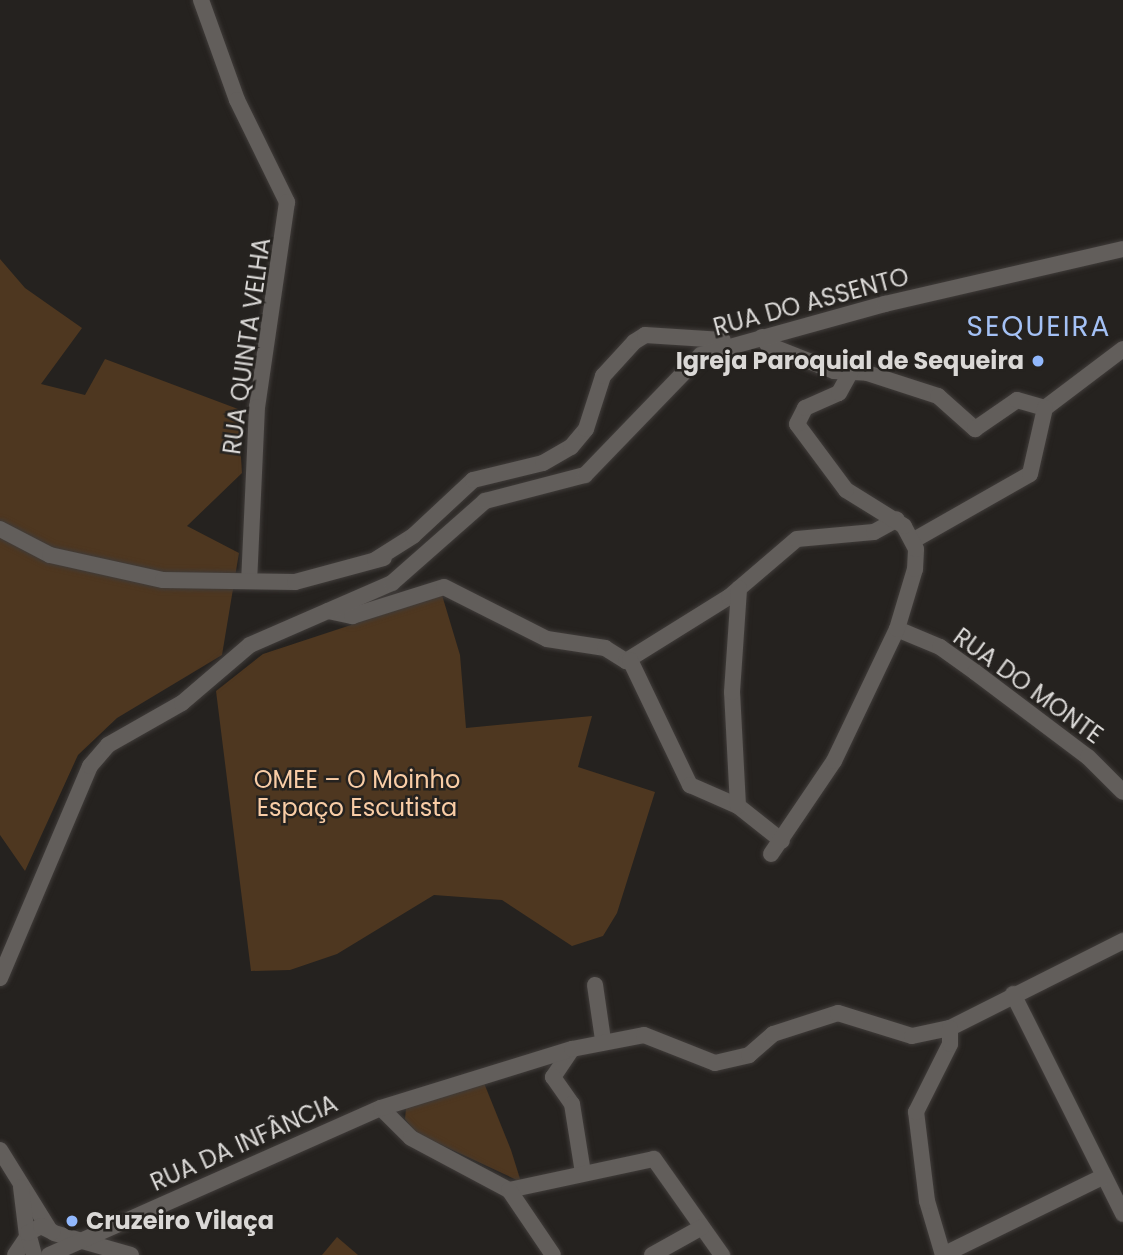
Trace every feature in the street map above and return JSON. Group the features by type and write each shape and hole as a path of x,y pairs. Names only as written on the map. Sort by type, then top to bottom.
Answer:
{"street":[{"name":"RUA QUINTA VELHA","path":"201,0 237,100 287,202 257,407 249,580"},
{"name":"RUA DO ASSENTO","path":"0,978 77,791 108,745 183,703 250,645 392,583 485,501 584,475 692,363 759,337 1120,252"},
{"path":"375,560 412,536 473,480 543,463 571,447 586,429 603,376 634,342 645,335 698,342 759,337 768,345 850,373 938,396 975,429 1017,400 1045,408"},
{"path":"914,540 1030,474 1045,408 1123,349"},
{"path":"771,854 834,761 897,629 915,569 914,540 897,519 846,490 797,424 805,408 839,393 850,373"},
{"path":"630,660 739,588 797,539 874,532 897,519"},
{"path":"0,530 50,555 163,580 295,582 436,542"},
{"path":"328,611 352,616 444,587 547,639 605,648 630,660 690,785 738,806 782,841"},
{"path":"738,806 732,692 739,588"},
{"name":"RUA DO MONTE","path":"897,629 940,647 1088,757 1123,792"},
{"name":"RUA DA INFÂNCIA","path":"49,1255 381,1108 572,1049 603,1040 664,1039 715,1063 749,1055 773,1034 838,1013 912,1036 950,1028 1123,941"},
{"path":"595,985 603,1040"},
{"path":"1013,994 1123,1214"},
{"path":"950,1028 950,1044 916,1112 927,1201 943,1255 1104,1176"},
{"path":"572,1049 553,1077 572,1104 583,1173"},
{"path":"381,1108 411,1138 509,1190 553,1255"},
{"path":"0,1150 51,1231 49,1255"},
{"path":"509,1190 653,1159 722,1255"},
{"path":"20,1182 27,1236 34,1255"},
{"path":"15,1255 36,1227 88,1239 131,1255"},
{"path":"652,1255 702,1227"}],"green space":[{"path":"0,259 25,288 82,328 41,384 85,395 105,359 238,409 242,473 187,526 239,553 222,655 117,718 78,755 25,871 0,835"},
{"name":"OMEE – O Moinho Espaço Escutista","path":"442,595 460,655 466,728 592,716 578,767 655,792 617,913 603,936 572,946 502,900 434,895 337,954 290,970 251,971 216,691 263,654"},
{"path":"484,1083 521,1182 416,1133 405,1119 406,1108"},
{"path":"337,1237 358,1255 322,1255"}],"place":[{"name":"Igreja Paroquial de Sequeira","path":"1038,361"},
{"name":"Cruzeiro Vilaça","path":"72,1221"}],"district":[{"name":"SEQUEIRA","path":"1039,327"}]}
